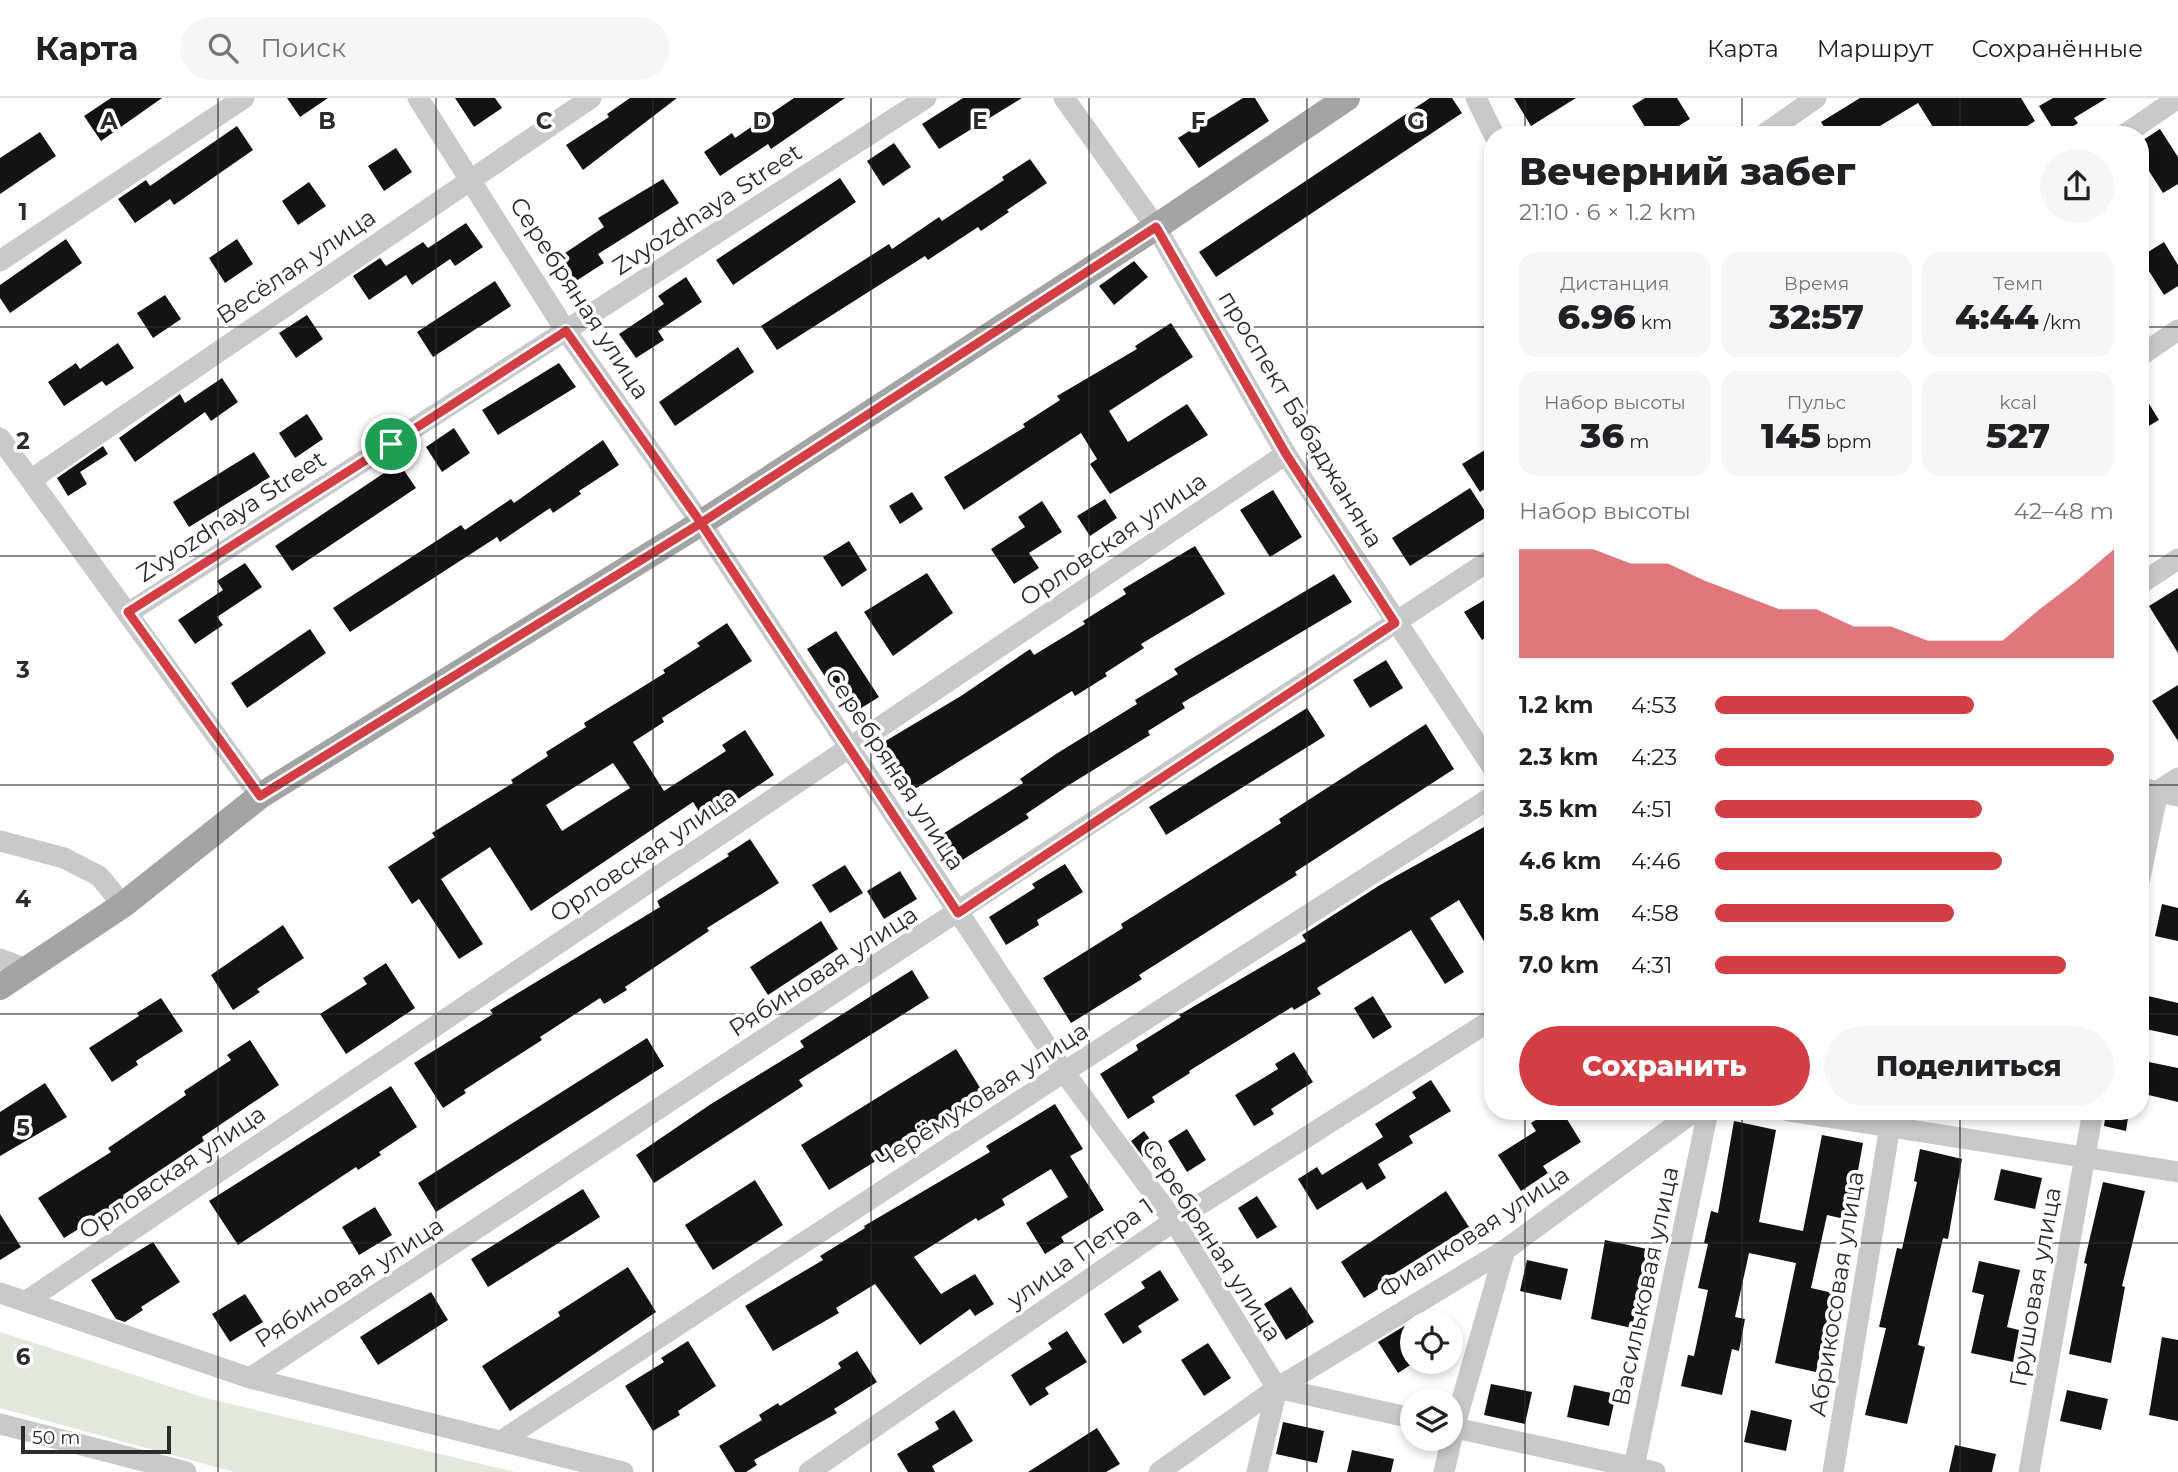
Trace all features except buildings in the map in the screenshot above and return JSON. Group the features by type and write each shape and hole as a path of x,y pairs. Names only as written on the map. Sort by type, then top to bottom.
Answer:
{"main road":[{"path":"0,986 123,905 260,796 701,523 1156,227 1347,98"}],"street":[{"path":"0,261 244,98"},
{"name":"Серебряная улица","path":"418,98 566,331 701,523 1064,1072 1174,1221 1277,1388"},
{"name":"Весёлая улица","path":"32,479 470,177 591,98"},
{"name":"Zvyozdnaya Street","path":"128,612 926,98"},
{"name":"проспект Бабаджаняна","path":"1064,98 1156,227 1286,454 1484,755"},
{"path":"1476,98 1490,126"},
{"path":"1776,126 1816,98"},
{"path":"2137,126 2178,98"},
{"path":"2149,350 2178,330"},
{"path":"0,438 260,796"},
{"name":"Орловская улица","path":"28,1300 1286,454"},
{"path":"2149,578 2178,559"},
{"name":"Рябиновая улица","path":"250,1378 1484,564"},
{"path":"2149,837 2159,792 2178,778"},
{"name":"Черёмуховая улица","path":"501,1441 1064,1072 1484,802"},
{"path":"0,841 64,858 99,876 123,905"},
{"path":"0,960 27,969"},
{"name":"улица Петра 1","path":"809,1472 1174,1221 1484,1025"},
{"name":"Фиалковая улица","path":"1158,1472 1277,1388 1505,1250 1683,1120"},
{"name":"Васильковая улица","path":"1641,1471 1705,1120"},
{"path":"1849,1120 2178,1172"},
{"name":"Грушовая улица","path":"2029,1472 2092,1120"},
{"name":"Абрикосовая улица","path":"1833,1472 1890,1126"},
{"path":"1463,1390 1505,1250"},
{"path":"0,1293 28,1300 250,1378 623,1472"},
{"path":"1256,1472 1277,1388 1400,1415"},
{"path":"0,1424 186,1472"},
{"path":"1463,1430 1641,1471"},
{"path":"1444,1472 1448,1451"}],"shaded area":[{"path":"0,1332 206,1398 515,1472 234,1472 0,1408"}],"route":[{"path":"391,444 128,612 260,796 701,523 1156,227 1286,454 1395,623 958,913 701,523 566,331 391,444"}]}
